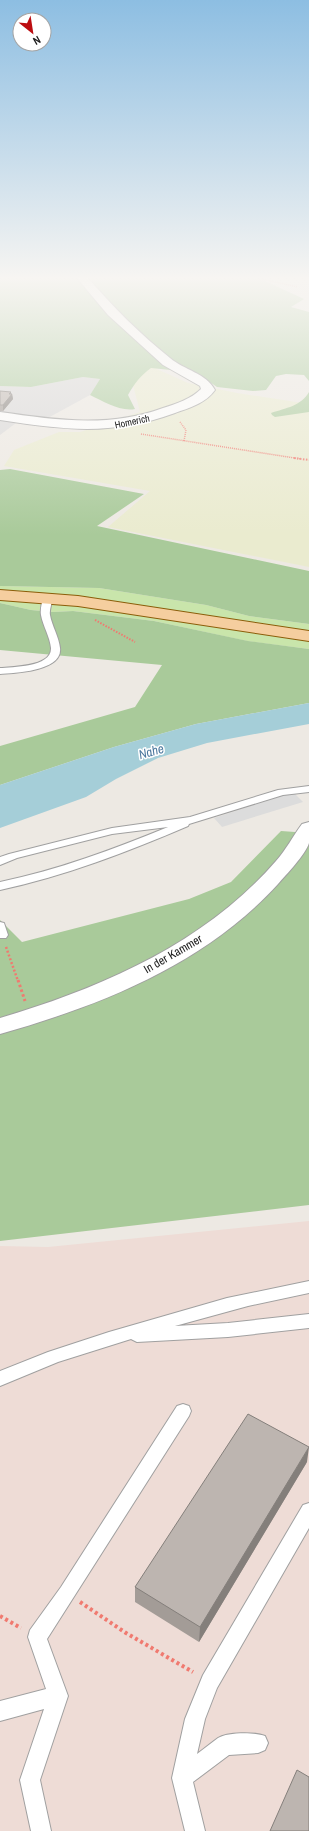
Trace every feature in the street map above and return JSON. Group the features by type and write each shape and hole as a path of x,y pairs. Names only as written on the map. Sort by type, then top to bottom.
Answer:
{"main road":[{"path":"0,594 48,597 111,604 249,628 309,636"}],"street":[{"name":"Homerich","path":"0,416 74,426 100,426 136,421 166,412 203,396 208,390 207,387 169,363"},
{"name":"In der Kammer","path":"0,1026 30,1018 101,992 164,961 214,929 244,907 283,867 299,847 309,828"}],"lane":[{"path":"0,671 40,666 52,658 56,653 45,614 48,597"},
{"path":"0,886 23,881 120,850 191,820 282,792 309,789"},
{"path":"0,861 13,856 112,831 191,820"},
{"path":"0,1379 118,1336 199,1312 293,1289 309,1287"},
{"path":"118,1336 228,1330 309,1321"},
{"path":"41,1831 30,1780 58,1696 37,1637 67,1593 183,1411"},
{"path":"196,1831 182,1778 195,1719 210,1682 309,1512"},
{"path":"0,1711 58,1696"},
{"path":"182,1778 225,1745 258,1743"}],"path":[{"path":"166,412 183,425 186,430 184,441"},
{"path":"141,434 309,460"},
{"path":"94,619 135,642"},
{"path":"1,930 30,1018"},
{"path":"67,1593 126,1633 210,1682"},
{"path":"0,1616 37,1637"}],"shaded area":[{"path":"83,377 100,379 90,395 46,419 16,423 0,435 0,386 31,387"},
{"path":"293,792 303,802 222,827 214,818"},
{"path":"309,1221 309,1831 0,1831 0,1246 48,1247"}],"green space":[{"path":"0,363 309,363 309,381 304,375 286,374 276,376 266,390 253,391 217,387 207,380 190,372 151,368 138,380 128,395 135,409 129,410 112,405 90,395 100,379 83,377 31,387 0,386"},
{"path":"150,366 188,383 237,393 309,404 309,567 108,527 150,491 4,466 14,450 59,432 80,432 140,412 132,381"},
{"path":"309,392 309,412 275,417 272,415 271,413 288,408 302,400"},
{"path":"10,469 144,494 97,526 309,571 309,624 249,616 206,605 99,588 0,586 0,470"},
{"path":"0,586 99,588 206,605 249,616 309,624 309,649 247,641 154,621 73,611 53,612 31,610 0,603"},
{"path":"0,603 31,610 53,612 73,611 154,621 248,641 309,649 309,703 196,724 114,747 0,785 0,746 135,707 162,665 0,650"},
{"path":"281,831 309,833 309,1205 0,1241 0,920 22,942 189,899 231,882"}],"water":[{"name":"Nahe","path":"309,703 309,724 207,743 158,758 116,779 86,797 0,828 0,785 114,747 196,724"}],"building":[{"path":"0,391 11,392 9,394 12,394 3,405 0,405"},
{"path":"248,1414 309,1447 200,1627 135,1587"},
{"path":"297,1770 309,1777 309,1831 270,1831"}]}
